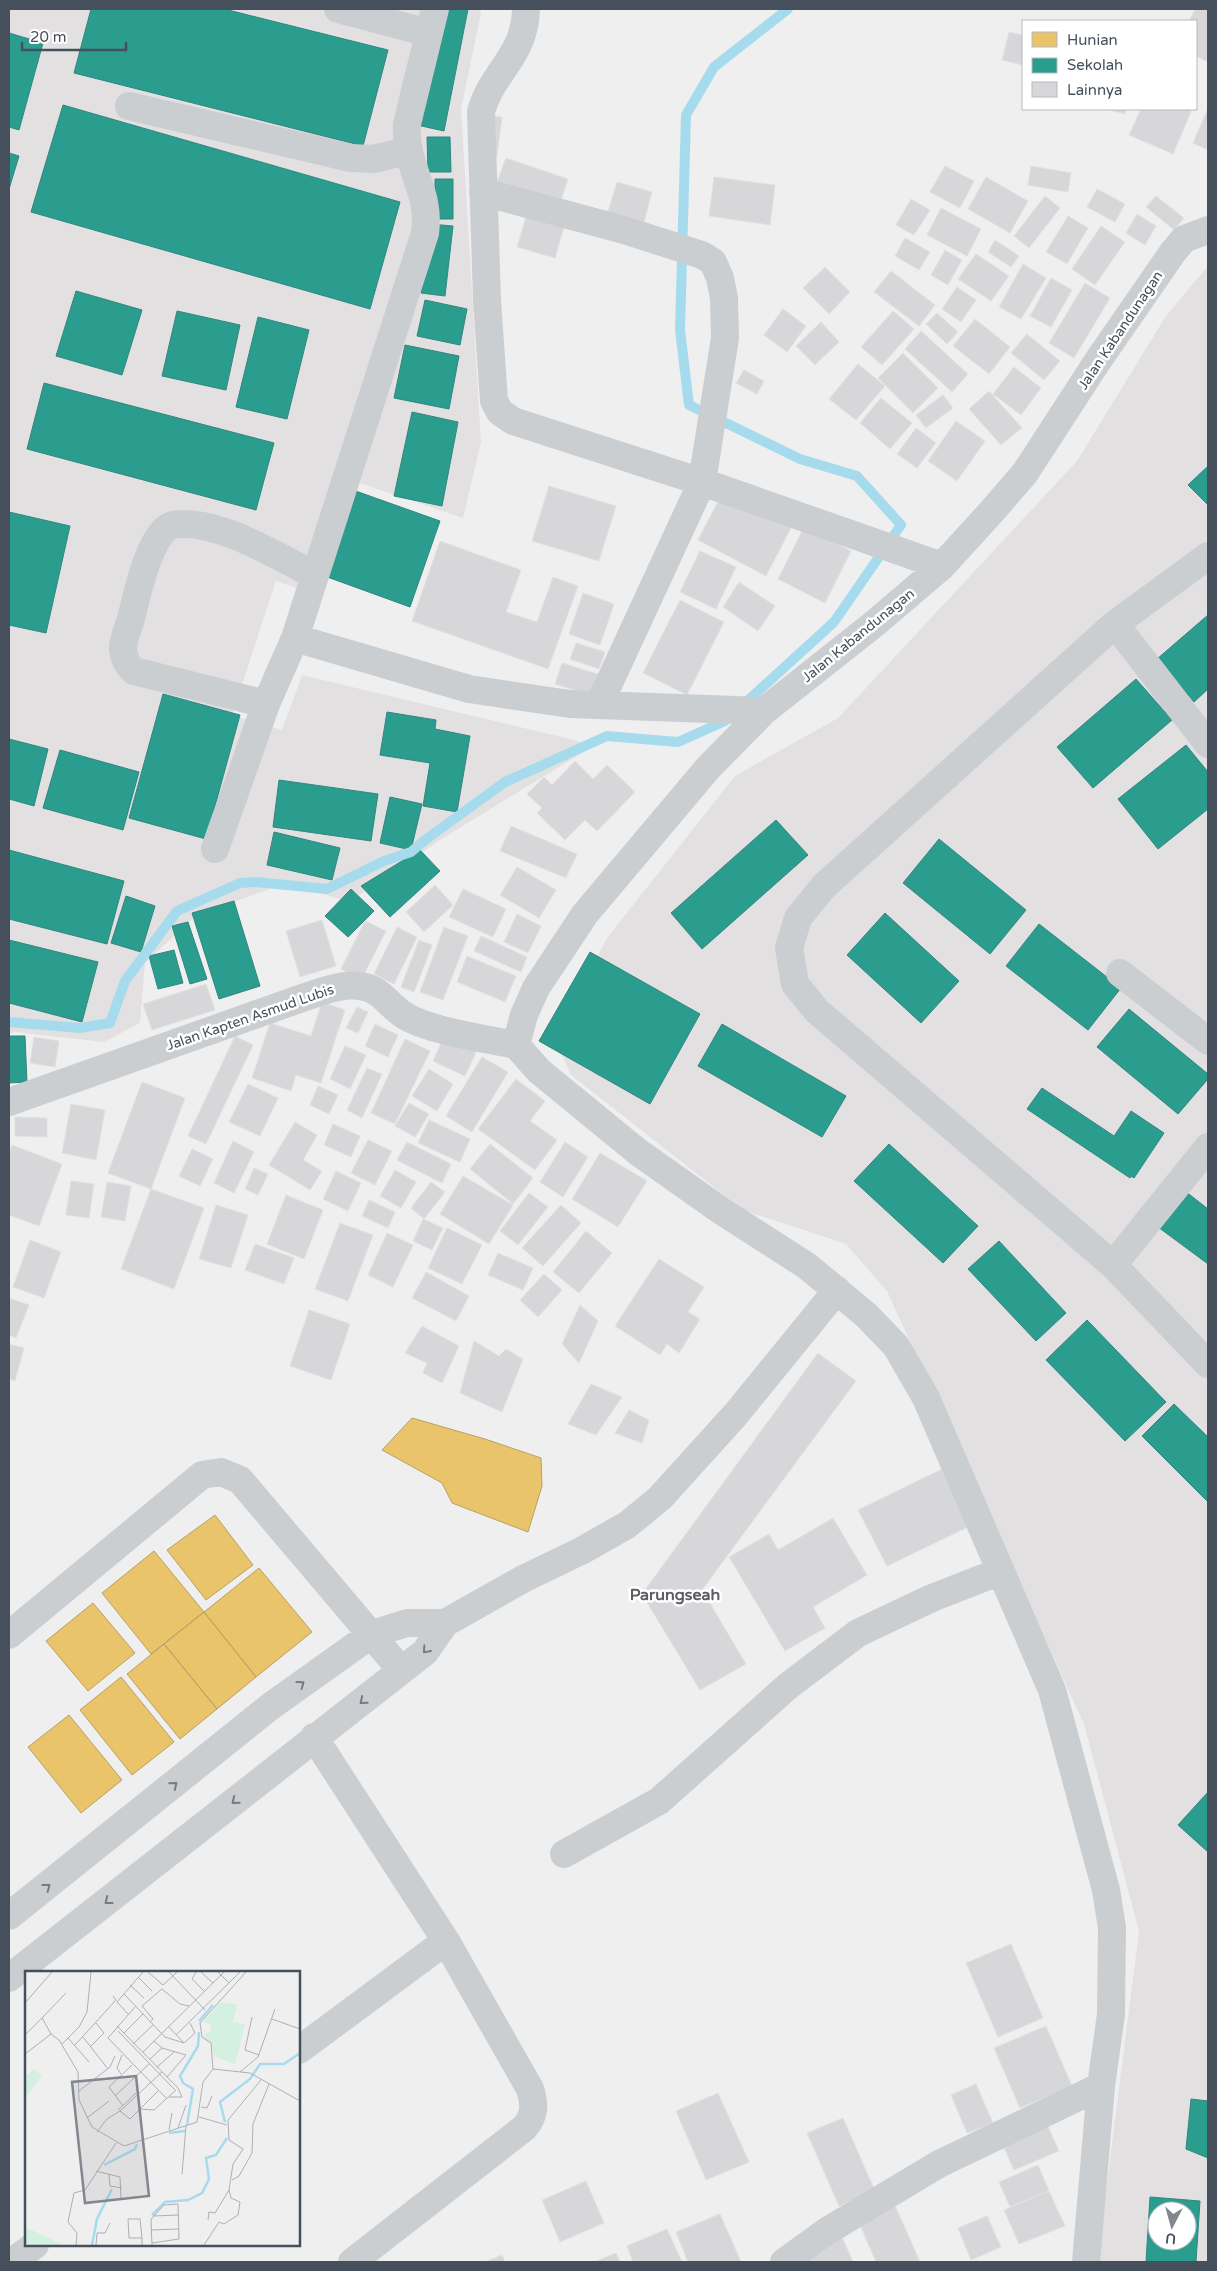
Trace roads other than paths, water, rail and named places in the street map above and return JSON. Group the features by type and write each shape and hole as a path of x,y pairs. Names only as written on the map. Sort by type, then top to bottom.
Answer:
{"street":[{"path":"215,849 266,704 295,638 425,233 428,216 425,201 407,151 407,124 432,21 338,9"},
{"path":"526,9 526,20 519,45 486,94 481,112 482,192 487,300 494,401 500,412 513,421 702,482 942,566"},
{"path":"129,106 351,158 373,159 407,151"},
{"path":"482,192 624,230 702,255 713,262 720,278 724,298 725,338 702,482 599,705"},
{"name":"Jalan Kabandunagan","path":"516,1045 524,1015 536,988 585,914 708,768 764,711 874,624 942,566 1025,473 1097,362 1173,252 1184,239 1208,230"},
{"path":"266,704 134,671 126,664 123,647 140,582 151,552 162,532 171,525 190,524 231,535 315,576"},
{"path":"1208,556 1115,624 824,886 798,918 790,948 795,984 817,1011 1113,1265 1208,1364"},
{"path":"1115,624 1208,744"},
{"path":"295,638 469,689 570,704 764,711"},
{"path":"1120,973 1208,1041"},
{"name":"Jalan Kapten Asmud Lubis","path":"9,1102 305,997 350,985 369,989 380,995 402,1016 428,1026 516,1045"},
{"path":"516,1045 539,1071 638,1152 720,1210 806,1266 837,1290 866,1315 896,1346 922,1389 1052,1690 1106,1890 1112,1928 1112,2014 1101,2086 1086,2262"},
{"path":"1113,1265 1208,1147"},
{"path":"9,1978 157,1864 314,1737 426,1652 445,1623 523,1579 627,1525 660,1498 736,1414 837,1290"},
{"path":"9,1635 202,1475 212,1472 230,1474 240,1480 401,1670"},
{"path":"564,1854 659,1801 788,1686 858,1633 932,1598 1001,1572"},
{"path":"9,1916 270,1706 372,1634 407,1623 445,1623"},
{"path":"314,1737 446,1941 530,2089 533,2099 531,2120 524,2128 352,2262"},
{"path":"300,2049 446,1941"},
{"path":"784,2262 849,2217 939,2164 1101,2086"},
{"path":"12,2262 34,2246"}],"waterway":[{"path":"743,705 834,622 901,525 857,476 800,459 689,405 680,330 686,115 714,67 788,9"},
{"path":"9,1022 80,1028 110,1023 125,981 177,911 240,883 256,882 327,889 384,861 411,852 505,782 607,736 678,742 725,721 730,716"}],"district":[{"name":"Parungseah","path":"675,1594"}]}
